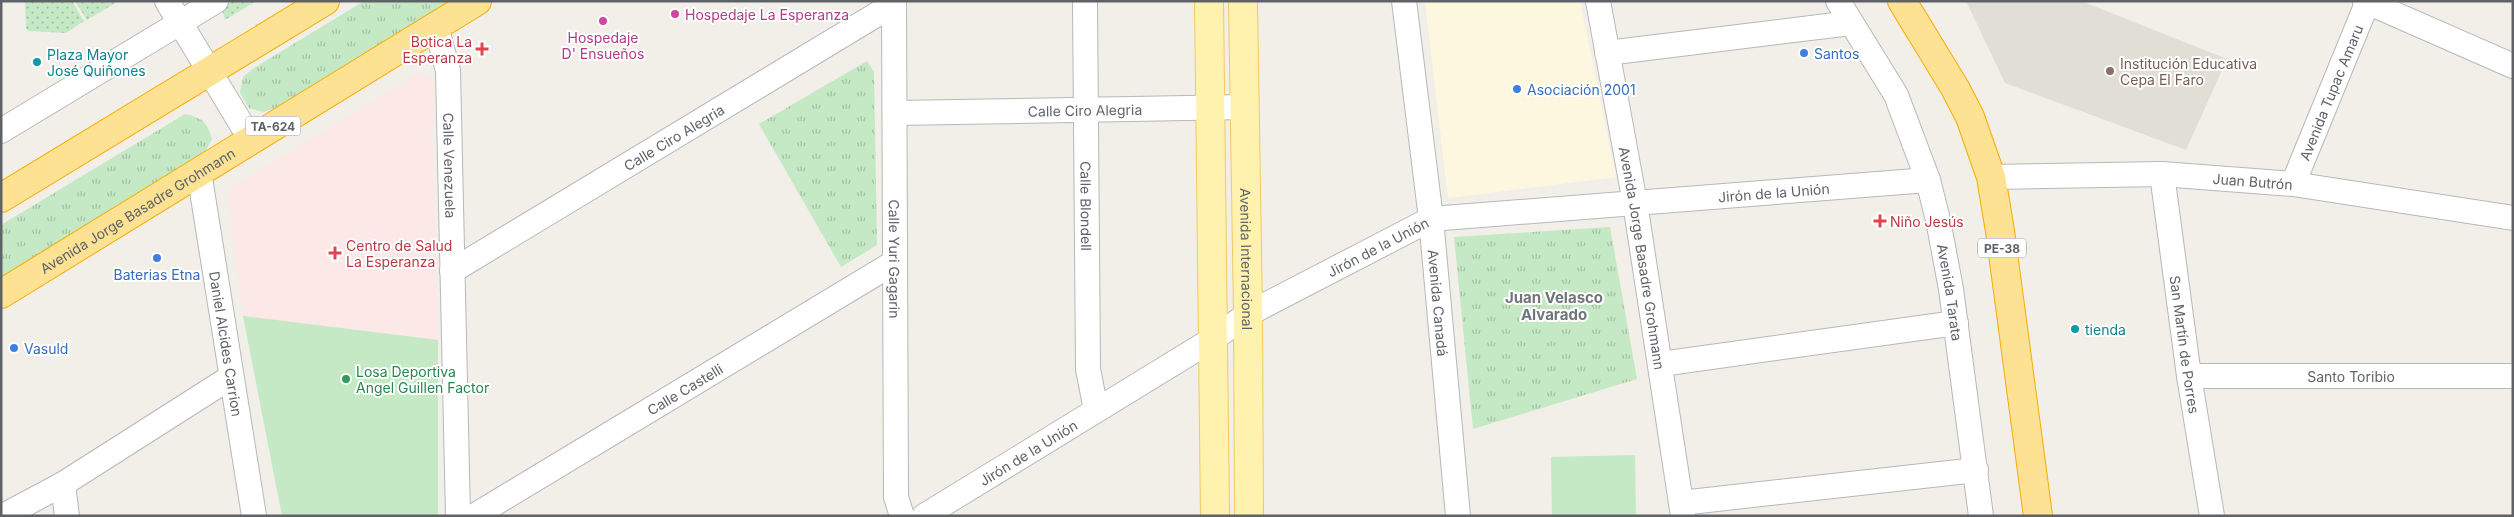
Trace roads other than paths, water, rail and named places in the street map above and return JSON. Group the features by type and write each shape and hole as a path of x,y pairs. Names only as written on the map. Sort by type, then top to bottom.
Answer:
{"highway":[{"path":"1,198 325,1"},
{"name":"Avenida Jorge Basadre Grohmann","path":"1,294 477,1"},
{"name":"PE-38","path":"1902,1 1956,88 1970,117 1990,178 1998,213 2038,516"}],"main road":[{"path":"1209,1 1215,516"},
{"name":"Avenida Internacional","path":"1243,1 1248,314 1248,516"}],"street":[{"path":"167,1 251,140"},
{"path":"1,131 216,1"},
{"name":"Calle Blondell","path":"1085,1 1088,369 1096,410"},
{"name":"Avenida Canadá","path":"1404,1 1430,219 1458,516"},
{"name":"Avenida Jorge Basadre Grohmann","path":"1598,1 1635,204 1682,509"},
{"name":"Avenida Tarata","path":"1838,1 1896,95 1928,180 1947,260 1976,470 1980,516"},
{"name":"Calle Ciro Alegria","path":"452,272 894,2"},
{"name":"Calle Yuri Gagarin","path":"894,2 896,497 902,516"},
{"path":"2366,2 2513,66"},
{"name":"Avenida Tupac Amaru","path":"2293,184 2366,2"},
{"path":"1607,53 1852,24"},
{"name":"Calle Venezuela","path":"436,26 448,70 458,516"},
{"name":"Calle Ciro Alegria","path":"895,113 1245,107"},
{"name":"Daniel Alcides Carrion","path":"199,172 254,516"},
{"name":"Juan Butrón","path":"1990,178 2162,174 2293,184 2513,218"},
{"name":"San Martín de Porres","path":"2162,174 2189,376 2212,516"},
{"name":"Jirón de la Unión","path":"924,516 1213,339 1248,314 1430,219 1928,180"},
{"name":"Calle Castelli","path":"474,516 895,262"},
{"path":"1661,364 1956,323"},
{"name":"Santo Toribio","path":"2189,376 2513,376"},
{"path":"4,516 63,484 231,377"},
{"path":"1682,509 1976,470"},
{"path":"63,484 67,516"}],"place":[{"name":"Hospedaje La Esperanza","path":"675,14"},
{"name":"Hospedaje D' Ensueños","path":"603,21"},
{"name":"Botica La Esperanza","path":"482,49"},
{"name":"Santos","path":"1804,53"},
{"name":"Plaza Mayor José Quiñones","path":"37,62"},
{"name":"Institución Educativa Cepa El Faro","path":"2110,71"},
{"name":"Asociación 2001","path":"1517,89"},
{"name":"Niño Jesús","path":"1880,221"},
{"name":"Centro de Salud La Esperanza","path":"335,253"},
{"name":"Baterias Etna","path":"157,258"},
{"name":"tienda","path":"2075,329"},
{"name":"Vasuld","path":"14,348"},
{"name":"Losa Deportiva Angel Guillen Factor","path":"346,379"}],"district":[{"name":"Juan Velasco Alvarado","path":"1554,306"}]}
